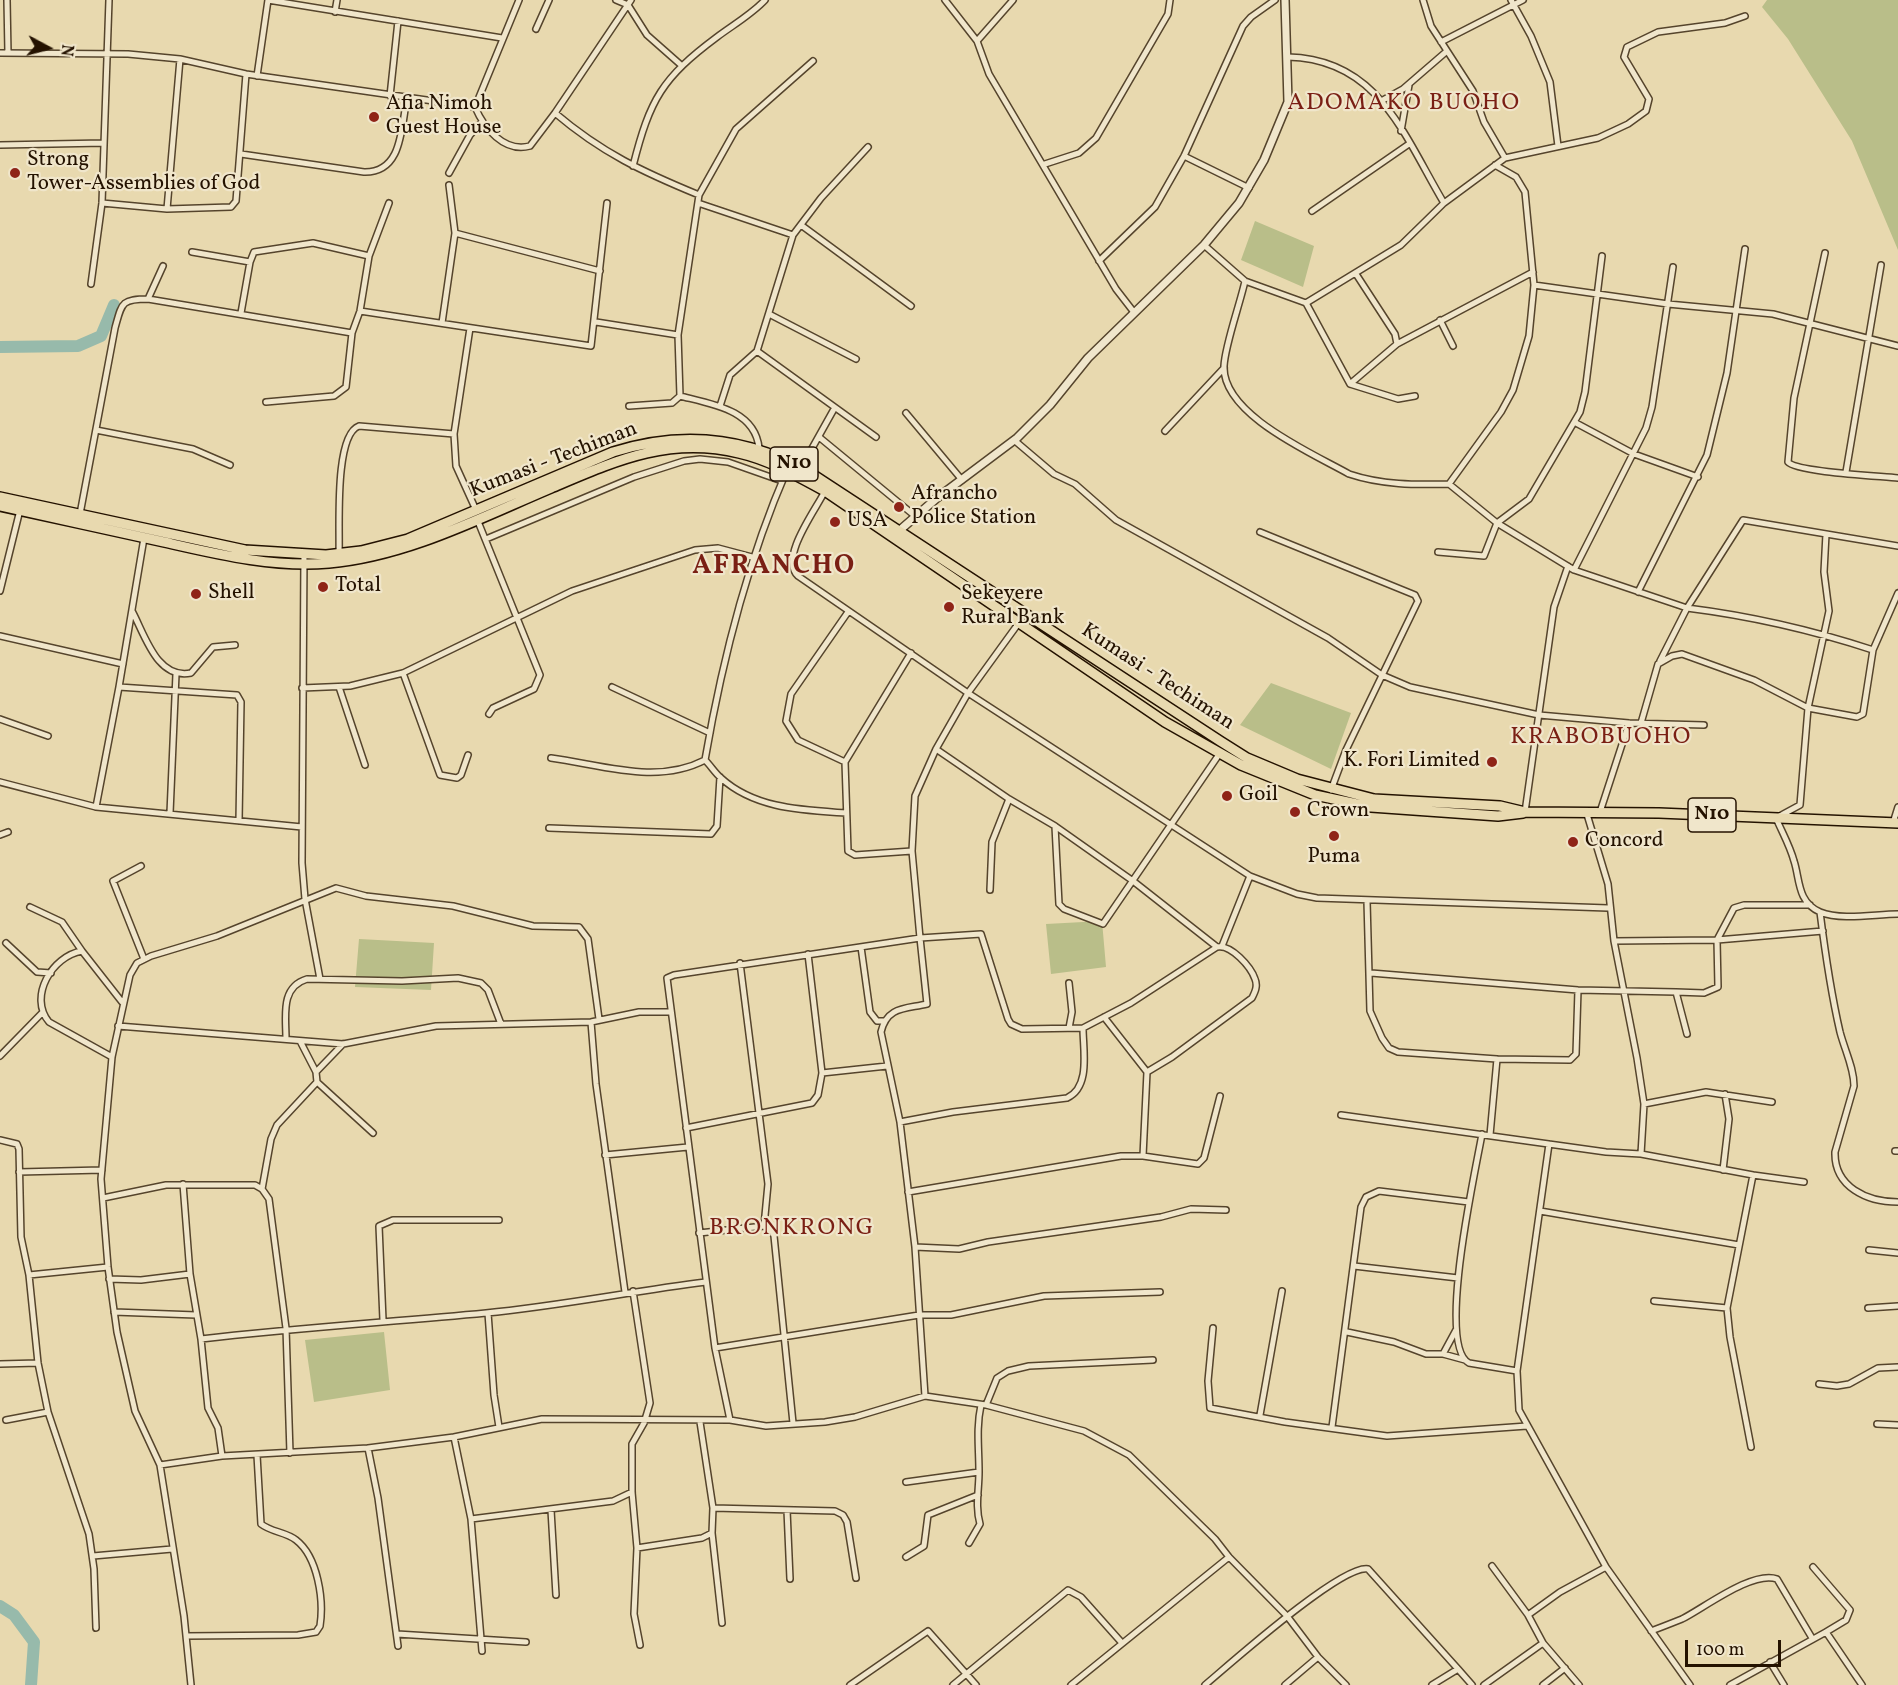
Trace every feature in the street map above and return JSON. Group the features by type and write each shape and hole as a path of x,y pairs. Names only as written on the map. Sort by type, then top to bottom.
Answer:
{"highway":[{"name":"Kumasi - Techiman","path":"0,497 245,550 304,560 408,538 476,514 613,452 643,443 703,439 759,448 801,468 900,530 1247,758 1297,779 1331,790 1374,799 1500,806 1525,812 1600,812 1896,823"},
{"name":"N10","path":"0,506 237,557 304,560 387,554 476,514 625,457 659,449 703,448 730,451 787,470 825,491 1114,689 1220,753 1286,785 1315,795 1371,807 1498,816 1525,812"},
{"path":"1114,689 1122,676"}],"street":[{"path":"7,0 8,53"},
{"path":"91,284 102,203 109,0"},
{"path":"257,76 268,0 502,38"},
{"path":"335,12 337,0"},
{"path":"519,0 475,107 482,122 494,136 512,145 526,147 535,140 555,113 629,3"},
{"path":"536,29 549,0"},
{"path":"616,0 629,3 647,35 681,65"},
{"path":"633,166 650,109 667,80 681,65 765,0"},
{"path":"945,0 977,41 989,74 1045,164 1100,261 1133,311"},
{"path":"977,41 1013,0"},
{"path":"1045,164 1078,153 1096,138 1168,14 1170,0"},
{"path":"1100,261 1155,207 1184,156 1243,26 1251,17 1275,0"},
{"path":"900,530 1014,440 1050,405 1088,358 1133,311 1204,244 1249,188 1264,160 1288,102 1285,0"},
{"path":"1423,0 1431,26 1473,90 1484,122 1505,158"},
{"path":"1441,42 1512,2 1523,0"},
{"path":"1512,2 1539,52 1550,82 1558,146"},
{"path":"1305,303 1401,245 1444,203 1505,158 1598,138 1628,124 1646,111 1649,99 1624,57 1627,47 1658,32 1725,23 1745,16"},
{"path":"390,96 398,21"},
{"path":"1383,100 1410,83 1447,51"},
{"path":"0,53 106,54 180,59 257,76 475,107"},
{"path":"1288,57 1323,61 1368,86 1383,100 1444,203"},
{"path":"167,209 180,59"},
{"path":"680,396 678,335 699,195 736,129 813,61"},
{"path":"102,203 167,209 231,207 236,201 246,74"},
{"path":"1401,131 1410,83"},
{"path":"241,154 364,172 380,171 395,157 407,98"},
{"path":"555,113 608,154 699,195"},
{"path":"448,173 470,135 482,122"},
{"path":"0,145 104,144"},
{"path":"1312,211 1409,144"},
{"path":"720,406 730,375 757,351 793,235 821,198 868,147"},
{"path":"1184,156 1249,188"},
{"path":"1449,484 1501,412 1513,390 1528,336 1534,285 1522,184 1516,177 1495,165"},
{"path":"442,323 455,233 449,185"},
{"path":"698,202 793,235"},
{"path":"266,402 334,396 342,392 348,380 352,333 360,311 369,256 389,203"},
{"path":"360,311 589,347 593,344 596,322 607,203"},
{"path":"801,225 911,306"},
{"path":"455,233 600,271"},
{"path":"241,313 250,262 254,252 313,243 369,256"},
{"path":"1204,244 1245,281 1305,303 1350,384 1398,399 1415,396"},
{"path":"1638,592 1698,477 1715,429 1745,249"},
{"path":"192,252 250,262"},
{"path":"1825,253 1794,398 1788,462 1792,467 1815,471 1898,478"},
{"path":"1438,552 1484,556 1497,524 1529,499 1576,423 1586,392 1602,256"},
{"path":"1846,472 1881,265"},
{"path":"148,299 163,266"},
{"path":"1574,570 1634,454 1652,407 1673,267"},
{"path":"1350,384 1397,344 1533,272"},
{"path":"1356,274 1395,333 1397,344"},
{"path":"1165,431 1224,368 1245,281"},
{"path":"1534,285 1668,304 1773,314 1868,341 1898,346"},
{"path":"80,514 121,305 130,299 148,299 241,313 352,333"},
{"path":"769,314 856,359"},
{"path":"1440,320 1453,346"},
{"path":"596,322 678,335"},
{"path":"470,328 454,434 456,466 539,668 538,685 493,708 489,714"},
{"path":"757,351 834,409 876,437"},
{"path":"1224,368 1232,390 1254,419 1349,474 1408,486 1449,484 1497,524 1574,570 1687,608 1741,614 1825,634 1873,650"},
{"path":"680,396 720,406 752,425 759,448"},
{"path":"629,406 672,403 680,396"},
{"path":"801,468 834,409"},
{"path":"906,413 962,480"},
{"path":"1576,423 1634,454 1698,477"},
{"path":"339,554 342,452 350,431 358,426 454,434"},
{"path":"96,430 193,449 230,465"},
{"path":"819,436 915,516"},
{"path":"1014,440 1054,474 1075,483 1116,520 1328,638 1382,675 1410,687 1539,715 1629,723 1704,725"},
{"path":"486,539 634,477 684,461 700,459 728,462 782,481"},
{"path":"705,760 752,557 787,470"},
{"path":"825,491 793,550 792,568 798,576 969,693 1250,876 1297,894 1367,901 1608,908"},
{"path":"0,591 20,510"},
{"path":"1641,723 1658,664 1687,608 1743,520 1898,546"},
{"path":"1260,532 1417,599 1418,603 1346,750 1331,790"},
{"path":"1826,534 1824,572 1829,611 1808,708 1800,805 1776,818 1795,862 1799,889 1810,905 1820,912 1840,916 1898,914"},
{"path":"96,807 144,538"},
{"path":"302,688 339,687 384,679 403,673 572,591 695,550 718,548 752,557"},
{"path":"304,560 302,827 305,899 320,980"},
{"path":"1525,812 1554,607 1568,566"},
{"path":"1658,664 1672,656 1682,654 1754,680 1808,708 1857,717 1863,714 1873,650 1895,607 1898,593"},
{"path":"132,611 161,665 176,674 191,673 213,647 235,645"},
{"path":"845,762 798,740 786,721 791,694 848,612"},
{"path":"925,1396 915,1247 900,1122 881,1032 884,1021 892,1012 927,1004 912,851 915,796 936,749 969,693 1018,624"},
{"path":"0,636 123,664"},
{"path":"911,653 845,762 847,849 851,854 912,851"},
{"path":"403,673 440,775 457,778 464,769 468,755"},
{"path":"170,813 176,674"},
{"path":"119,687 237,695 240,698 239,821"},
{"path":"339,687 365,765"},
{"path":"612,687 710,733"},
{"path":"0,719 48,736"},
{"path":"1600,812 1629,723"},
{"path":"936,749 1009,799 1055,826 1133,881 1219,947 1232,951 1255,977 1256,987 1252,998 1172,1057 1147,1072"},
{"path":"1055,826 1060,882 1058,896 1064,909 1102,924 1220,753"},
{"path":"551,758 649,774 690,768 705,760"},
{"path":"705,760 720,777 752,797 790,809 846,813"},
{"path":"549,828 711,834 717,826 720,777"},
{"path":"0,782 96,807 302,827"},
{"path":"990,890 992,842 1009,799"},
{"path":"1896,823 1898,807"},
{"path":"1586,812 1608,884 1608,908 1625,990 1644,1104 1641,1154"},
{"path":"0,835 8,832"},
{"path":"141,866 113,880 144,959"},
{"path":"730,1420 715,1348 699,1233 666,986 669,976 740,963 920,938 981,934 1011,1024 1022,1029 1083,1028 1131,1003 1219,947 1250,876"},
{"path":"191,1685 186,1636 160,1465 135,1411 109,1279 102,1170 112,1057 122,1002 130,975 144,959 227,932 305,899 342,888 366,896 453,906 533,926 579,927 588,939 599,1019"},
{"path":"1367,901 1371,973 1370,1011 1375,1026 1389,1048 1398,1052 1497,1059 1563,1061 1574,1058 1578,990"},
{"path":"1371,973 1578,990 1704,993 1718,987 1718,940 1734,908 1744,905 1810,905"},
{"path":"30,907 62,922 122,1002"},
{"path":"1820,912 1829,979 1841,1035 1854,1076 1854,1086 1834,1162 1841,1178 1853,1191 1870,1199 1898,1202"},
{"path":"1614,941 1718,940 1823,931"},
{"path":"6,943 38,972 51,973"},
{"path":"861,946 870,1012 877,1021 884,1021"},
{"path":"82,951 70,954 51,973 40,992 42,1013 61,1031 112,1057"},
{"path":"686,1128 812,1103 818,1095 822,1073 808,954"},
{"path":"740,963 768,1184 764,1226"},
{"path":"286,1039 286,1001 290,990 298,982 320,980 402,981 450,978 481,983 488,990 501,1024"},
{"path":"1069,1028 1072,1012 1070,983"},
{"path":"1676,992 1687,1034"},
{"path":"118,1026 343,1044 414,1028 591,1022 639,1012 670,1012"},
{"path":"0,1056 42,1013"},
{"path":"1104,1017 1147,1072 1143,1156"},
{"path":"591,1022 605,1155 625,1292"},
{"path":"900,1122 953,1112 1067,1098 1074,1095 1082,1083 1083,1028"},
{"path":"300,1041 316,1072 317,1082 373,1133"},
{"path":"316,1072 343,1044"},
{"path":"1490,1135 1497,1059"},
{"path":"822,1073 887,1065"},
{"path":"262,1189 271,1139 277,1125 317,1082"},
{"path":"1644,1104 1706,1092 1772,1102"},
{"path":"1723,1170 1728,1119 1725,1094"},
{"path":"908,1192 1121,1156 1143,1156 1193,1164 1201,1162 1220,1096"},
{"path":"1341,1114 1549,1144 1641,1154 1723,1170 1804,1182"},
{"path":"1465,1360 1459,1348 1457,1329 1458,1278 1482,1134"},
{"path":"0,1140 17,1144 21,1237 29,1275 38,1363 48,1412 89,1534 93,1556 96,1628"},
{"path":"1549,1144 1517,1371 1517,1401 1527,1426 1606,1567 1690,1685"},
{"path":"605,1155 688,1148"},
{"path":"19,1172 102,1170"},
{"path":"1750,1447 1727,1308 1753,1175"},
{"path":"103,1198 183,1184 255,1185 262,1189 269,1199 286,1328 290,1453"},
{"path":"183,1184 190,1274 201,1339 208,1408 218,1428 222,1456"},
{"path":"1332,1427 1347,1332 1361,1208 1366,1197 1379,1191 1469,1203"},
{"path":"915,1247 959,1249 988,1242 1161,1217 1191,1209 1226,1210"},
{"path":"1540,1211 1739,1245"},
{"path":"383,1320 379,1226 393,1220 498,1220"},
{"path":"699,1233 764,1226 771,1229 774,1236 786,1337 794,1423"},
{"path":"1869,1250 1898,1253"},
{"path":"1354,1266 1458,1278"},
{"path":"29,1275 108,1267"},
{"path":"109,1279 141,1280 190,1274"},
{"path":"201,1339 251,1335 286,1328 488,1313 706,1282"},
{"path":"633,1291 650,1389 650,1403 646,1418 633,1438 632,1492 637,1548 634,1614 640,1645"},
{"path":"1260,1415 1282,1291"},
{"path":"715,1348 919,1315 951,1315 1044,1296 1160,1292"},
{"path":"1654,1301 1727,1308"},
{"path":"1868,1308 1898,1306"},
{"path":"114,1312 196,1315"},
{"path":"488,1313 499,1427"},
{"path":"1213,1328 1208,1404 1215,1409 1260,1415 1285,1422 1387,1436 1527,1426"},
{"path":"1443,1354 1457,1329"},
{"path":"1347,1332 1394,1342 1426,1354 1443,1354 1517,1371"},
{"path":"969,1543 980,1524 976,1507 979,1472 976,1428 984,1405 998,1378 1008,1371 1029,1366 1153,1360"},
{"path":"0,1364 38,1363"},
{"path":"1819,1384 1837,1386 1849,1384 1878,1368 1898,1367"},
{"path":"160,1465 222,1456 368,1448 454,1437 542,1419 646,1418 700,1422 730,1420 766,1426 825,1422 855,1417 925,1396 984,1405 1084,1431 1129,1455 1215,1539 1229,1557 1287,1616 1318,1657 1346,1685"},
{"path":"6,1420 48,1412"},
{"path":"700,1422 713,1508 712,1533 722,1623"},
{"path":"1877,1424 1898,1425"},
{"path":"454,1437 471,1519 482,1651"},
{"path":"368,1448 378,1498 398,1646"},
{"path":"186,1636 298,1635 316,1632 320,1626 317,1578 306,1553 296,1539 261,1524 257,1455"},
{"path":"906,1482 979,1472"},
{"path":"471,1519 613,1501 632,1492"},
{"path":"906,1557 924,1546 928,1515 978,1495"},
{"path":"713,1508 835,1511 843,1515 846,1522 856,1578"},
{"path":"551,1510 556,1595"},
{"path":"787,1510 790,1579"},
{"path":"637,1548 702,1538 712,1533"},
{"path":"93,1556 172,1549"},
{"path":"1071,1685 1229,1557"},
{"path":"1492,1566 1528,1615 1543,1643 1579,1685"},
{"path":"1528,1615 1560,1592 1606,1567"},
{"path":"1730,1685 1846,1620 1850,1610 1813,1567"},
{"path":"1205,1685 1287,1616 1356,1570 1368,1569 1472,1685"},
{"path":"1652,1631 1683,1618 1744,1585 1770,1578 1777,1580 1812,1638"},
{"path":"952,1685 1068,1590 1081,1597 1122,1643"},
{"path":"850,1685 928,1631 976,1685"},
{"path":"1826,1632 1862,1685"},
{"path":"396,1634 526,1642"},
{"path":"1484,1685 1543,1643"},
{"path":"1284,1685 1318,1657"},
{"path":"1770,1662 1784,1685"},
{"path":"1543,1685 1565,1668"},
{"path":"1432,1685 1458,1669"}],"green space":[{"path":"1767,0 1898,0 1898,250 1852,141 1788,39 1762,7"},
{"path":"1255,221 1314,246 1303,287 1241,260"},
{"path":"1271,683 1351,713 1331,769 1240,725"},
{"path":"1102,921 1106,967 1051,974 1046,924"},
{"path":"359,939 434,943 431,990 355,987"},
{"path":"384,1332 390,1390 314,1402 305,1340"}],"waterway":[{"path":"0,347 78,346 101,336 114,305"},
{"path":"0,1606 14,1615 34,1642 31,1685"}],"place":[{"name":"Afia Nimoh Guest House","path":"374,117"},
{"name":"Strong Tower-Assemblies of God","path":"15,173"},
{"name":"Afrancho Police Station","path":"899,507"},
{"name":"USA","path":"835,522"},
{"name":"Total","path":"323,587"},
{"name":"Shell","path":"196,594"},
{"name":"Sekeyere Rural Bank","path":"949,607"},
{"name":"K. Fori Limited","path":"1492,762"},
{"name":"Goil","path":"1227,796"},
{"name":"Crown","path":"1295,812"},
{"name":"Puma","path":"1334,836"},
{"name":"Concord","path":"1573,842"}],"district":[{"name":"ADOMAKO BUOHO","path":"1404,105"},
{"name":"AFRANCHO","path":"774,568"},
{"name":"KRABOBUOHO","path":"1601,739"},
{"name":"BRONKRONG","path":"792,1230"}]}
